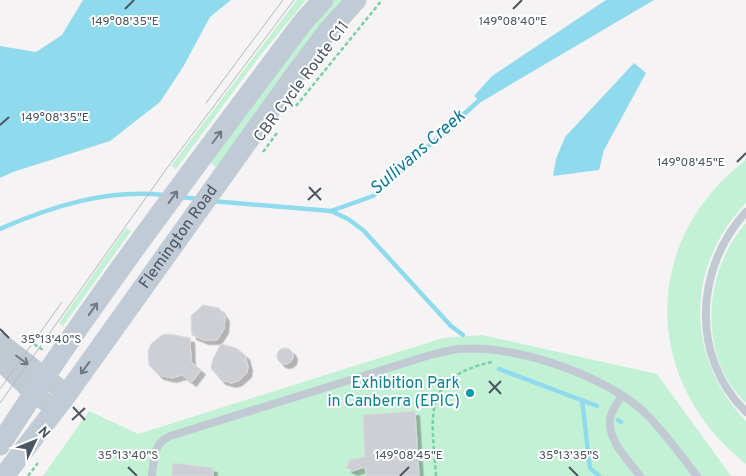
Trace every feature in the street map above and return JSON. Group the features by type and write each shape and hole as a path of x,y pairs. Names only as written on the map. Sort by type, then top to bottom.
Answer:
{"main road":[{"name":"Flemington Road","path":"0,445 39,385 158,217 303,22 323,0"},
{"name":"Flemington Road","path":"4,476 61,401 292,79 328,31 356,0"}],"street":[{"path":"0,342 39,385"},
{"path":"0,361 61,401"}],"lane":[{"path":"746,212 734,225 715,259 706,296 706,332 714,367 735,401 746,412"},
{"path":"152,476 155,450 161,440 170,436 427,356 461,349 521,356 577,371 622,395 646,414 676,447 697,476"},
{"path":"622,395 610,419 611,432 618,446 638,473 629,476"}],"path":[{"name":"CBR Cycle Route C11","path":"292,111 382,0"},
{"name":"CBR Cycle Route C11","path":"260,156 281,127"},
{"path":"436,476 432,425 434,400 443,387 469,369 521,356"}],"green space":[{"path":"297,0 306,0 259,57 176,169 171,166"},
{"path":"333,0 346,0 217,169 208,162"},
{"path":"746,160 746,203 726,228 712,255 703,283 700,312 703,341 712,369 726,396 746,421 746,464 712,431 687,393 672,353 667,312 672,270 687,230 711,193"},
{"path":"746,223 746,403 730,384 719,362 713,338 712,313 714,288 721,264 732,242"},
{"path":"126,228 131,231 63,326 59,323"},
{"name":"Exhibition Park in Canberra (EPIC)","path":"482,335 657,374 731,476 43,476 89,411 138,434 443,338"}],"water":[{"path":"83,0 231,0 210,17 183,67 160,102 110,141 13,172 0,178 0,46 36,52 62,35"},
{"path":"606,0 654,0 481,102 474,96 492,76"},
{"path":"634,63 646,73 604,150 599,170 553,176 556,159 565,137"}],"building":[{"path":"203,305 219,308 225,317 224,329 217,340 204,340 192,335 191,316"},
{"path":"169,334 190,338 191,362 201,370 192,382 182,375 172,378 159,375 149,365 148,351 151,344 162,335"},
{"path":"221,344 236,348 245,355 248,366 247,373 238,381 232,383 221,380 211,368 213,359"},
{"path":"282,348 288,348 293,353 291,362 282,364 277,359 277,353"},
{"path":"415,411 419,476 366,476 365,467 353,471 347,468 349,460 365,457 363,415"},
{"path":"173,463 213,468 213,476 172,476"}],"waterway":[{"name":"Sullivans Creek","path":"212,201 331,211 373,196 483,97"},
{"name":"Sullivans Creek","path":"0,229 40,213 80,201 122,195 164,195"},
{"name":"Sullivans Creek","path":"180,197 199,199"},
{"path":"331,211 348,219 363,230 451,326 463,335"},
{"path":"499,369 597,406"},
{"path":"582,400 590,468 599,476"}],"tram line":[{"path":"206,103 283,0"},
{"path":"0,403 167,168 294,0"},
{"path":"0,389 62,302"}],"place":[{"name":"Exhibition Park in Canberra (EPIC)","path":"470,393"}]}
